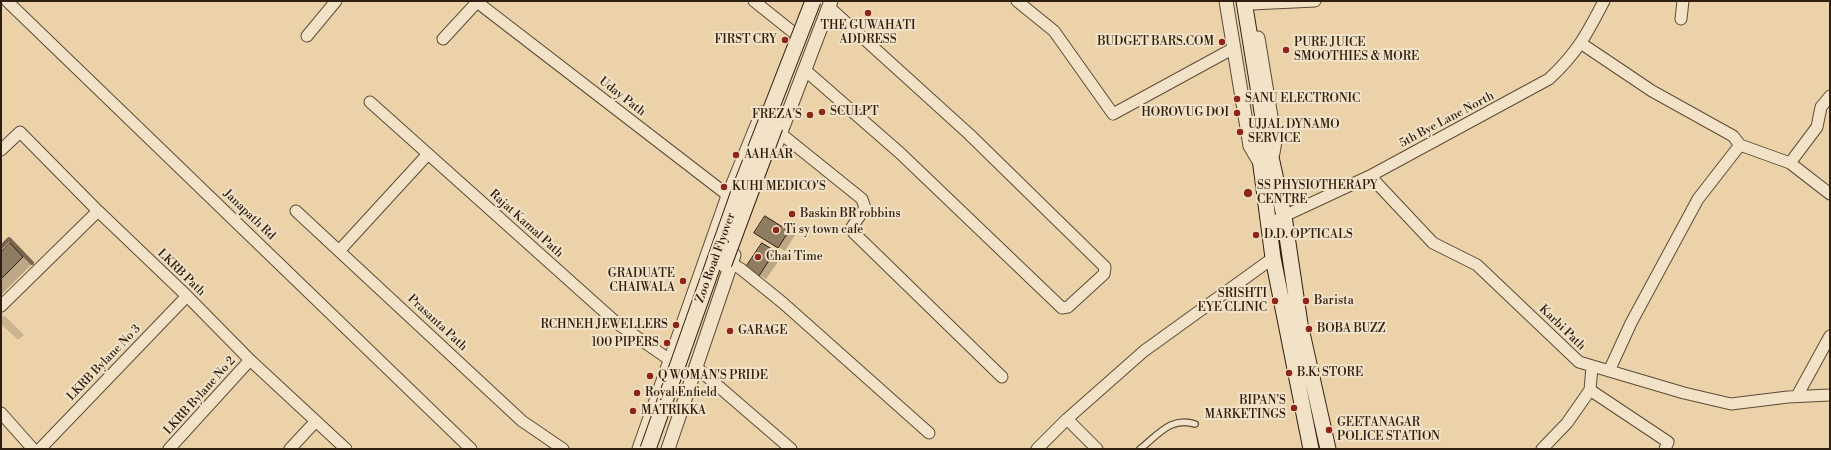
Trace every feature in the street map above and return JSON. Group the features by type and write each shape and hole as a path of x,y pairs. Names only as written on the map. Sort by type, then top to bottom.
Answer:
{"main road":[{"name":"Zoo Road Flyover","path":"648,449 741,186 813,1"},
{"path":"1236,1 1261,130 1266,164 1273,258 1311,449"},
{"path":"1249,2 1261,130"},
{"name":"Zoo Road Flyover","path":"659,449 725,261 828,3"},
{"path":"1266,164 1284,216 1300,324 1328,449"}],"street":[{"name":"Janapath Rd","path":"7,1 472,449"},
{"path":"307,36 336,1"},
{"path":"443,39 478,1"},
{"name":"Uday Path","path":"478,1 750,213"},
{"path":"754,1 794,33"},
{"path":"639,449 728,196 806,1"},
{"path":"1016,1 1054,31 1113,114 1234,48"},
{"path":"1226,1 1250,146 1266,164 1275,141 1249,2 1314,1"},
{"name":"5th Bye Lane North","path":"1270,225 1284,216 1370,176 1549,79 1567,63 1582,44 1604,1"},
{"path":"1681,19 1683,1"},
{"path":"668,449 731,263 805,70 828,3 969,134 1105,267 1104,274 1068,307 1062,308 900,153 805,70"},
{"path":"1582,44 1652,91 1733,136 1740,145 1790,163 1830,194"},
{"path":"1790,163 1817,127 1821,107 1830,96"},
{"name":"Rajat Kamal Path","path":"370,102 618,324 670,360"},
{"name":"LKRB Path","path":"1,150 20,132 250,360 315,422 346,449"},
{"path":"780,133 862,199 865,208 852,228 854,233 1002,377"},
{"path":"1609,371 1631,323 1698,199 1740,145"},
{"path":"339,251 428,154"},
{"name":"Karbi Path","path":"1370,176 1433,243 1477,265 1579,362 1684,393 1731,404 1797,396 1830,395"},
{"path":"1,306 98,211"},
{"name":"Prasanta Path","path":"296,211 522,421 563,449"},
{"path":"1037,449 1067,419 1144,351 1273,258"},
{"path":"731,263 741,269 783,304 929,433"},
{"name":"LKRB Bylane No 3","path":"40,449 187,296"},
{"path":"1797,396 1830,336"},
{"name":"LKRB Bylane No 2","path":"168,449 250,360"},
{"path":"696,367 791,449"},
{"path":"1542,449 1567,422 1590,390 1592,367"},
{"path":"1590,390 1668,442 1665,449"},
{"path":"1,413 33,449"},
{"path":"1067,419 1097,449"},
{"path":"290,449 315,422"}],"lane":[{"path":"1140,449 1168,425 1178,421 1187,421 1195,424"}],"shaded area":[{"path":"4,315 24,335 18,340 1,324 1,318"}],"building":[{"path":"765,216 789,231 778,248 754,233"},
{"path":"10,243 23,257 1,279 1,252"},
{"path":"762,243 775,251 759,276 746,267"}],"waterway":[{"path":"1,247 9,239 32,263"}],"place":[{"name":"THE GUWAHATI ADDRESS","path":"868,13"},
{"name":"FIRST CRY","path":"785,40"},
{"name":"BUDGET BARS.COM","path":"1222,42"},
{"name":"PURE JUICE SMOOTHIES & MORE","path":"1286,50"},
{"name":"SANU ELECTRONIC","path":"1237,99"},
{"name":"SCULPT","path":"822,112"},
{"name":"HOROVUG DOI","path":"1237,113"},
{"name":"FREZA'S","path":"810,115"},
{"name":"UJJAL DYNAMO SERVICE","path":"1240,132"},
{"name":"AAHAAR","path":"736,155"},
{"name":"KUHI MEDICO'S","path":"724,187"},
{"name":"SS PHYSIOTHERAPY CENTRE","path":"1248,193"},
{"name":"Baskin BR robbins","path":"792,214"},
{"name":"Ti sy town cafe","path":"776,230"},
{"name":"D.D. OPTICALS","path":"1256,235"},
{"name":"Chai Time","path":"758,257"},
{"name":"GRADUATE CHAIWALA","path":"683,281"},
{"name":"SRISHTI EYE CLINIC","path":"1275,301"},
{"name":"Barista","path":"1306,301"},
{"name":"RCHNEH JEWELLERS","path":"676,325"},
{"name":"BOBA BUZZ","path":"1309,329"},
{"name":"GARAGE","path":"730,331"},
{"name":"100 PIPERS","path":"667,343"},
{"name":"B.K. STORE","path":"1289,373"},
{"name":"Q WOMAN'S PRIDE","path":"650,376"},
{"name":"Royal Enfield","path":"637,393"},
{"name":"BIPAN'S MARKETINGS","path":"1294,408"},
{"name":"MATRIKKA","path":"633,411"},
{"name":"GEETANAGAR POLICE STATION","path":"1329,430"}]}
